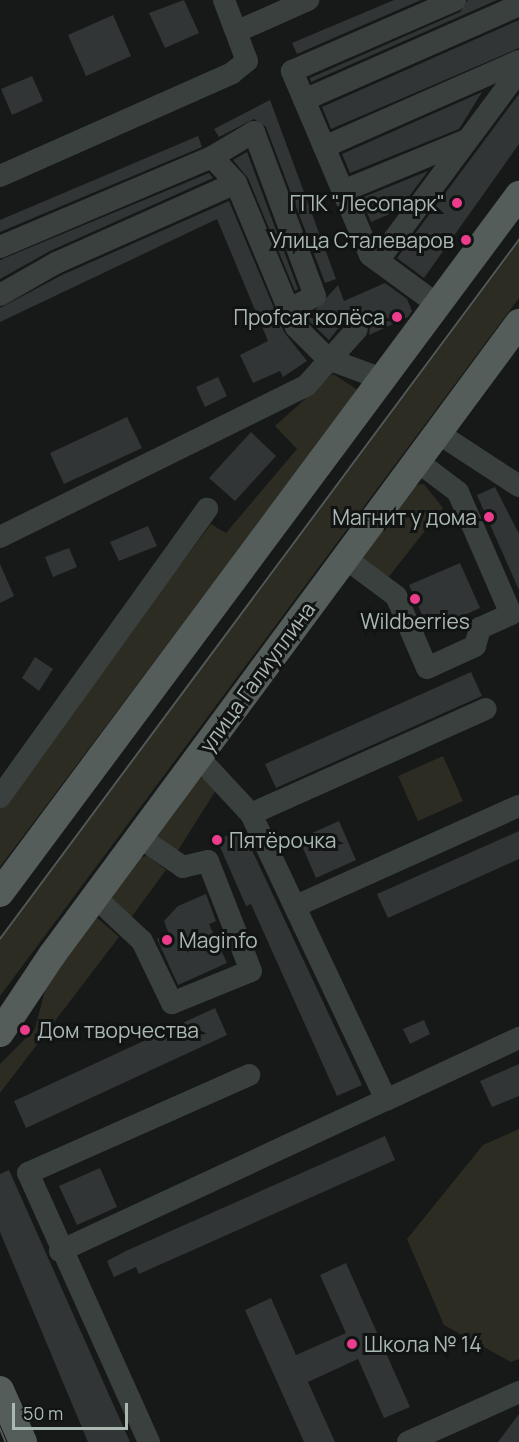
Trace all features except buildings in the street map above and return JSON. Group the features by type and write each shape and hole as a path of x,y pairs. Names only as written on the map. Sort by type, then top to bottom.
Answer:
{"main road":[{"path":"0,893 519,195"},
{"name":"улица Галиуллина","path":"0,1033 95,897 519,323"},
{"path":"0,1390 23,1442"}],"street":[{"path":"0,176 232,74 247,61 238,31 224,0"},
{"path":"238,31 308,0"},
{"path":"438,305 380,258 370,255 292,71 455,0"},
{"path":"304,100 519,5"},
{"path":"324,147 519,61"},
{"path":"380,258 519,71"},
{"path":"0,247 212,157 254,132 315,296 289,309"},
{"path":"344,192 468,139"},
{"path":"212,157 236,183 296,327 328,359 382,379"},
{"path":"0,295 56,263 236,183"},
{"path":"0,537 306,386 357,329"},
{"path":"438,433 519,486"},
{"path":"345,558 396,596 427,668 475,646 480,628 511,614 458,492 417,462"},
{"path":"8,791 207,509"},
{"path":"251,814 486,709"},
{"path":"198,757 251,814 386,1100"},
{"path":"296,906 519,806"},
{"path":"95,897 142,941 172,1003 250,970 208,861 183,867 139,837"},
{"path":"60,1251 519,1038"},
{"path":"149,1442 60,1251 30,1171 249,1075"},
{"path":"417,1440 519,1392"}],"shaded area":[{"path":"519,242 519,298 0,996 0,940"},
{"path":"333,374 358,390 0,867 0,805 211,524 226,533 297,449 275,426"},
{"path":"424,484 443,508 387,579 364,566 362,555 415,485"},
{"path":"443,756 463,801 418,821 398,776"},
{"path":"201,777 218,787 175,855 151,834"},
{"path":"148,856 166,870 127,923 109,894 140,857"},
{"path":"94,915 119,937 0,1093 0,1064 35,1029 49,975"},
{"path":"519,1129 519,1359 511,1362 444,1325 407,1239 483,1145"}],"tram line":[{"path":"0,939 519,240"},
{"path":"0,1428 6,1442"}],"place":[{"name":"ГПК \"Лесопарк\"","path":"457,203"},
{"name":"Улица Сталеваров","path":"466,240"},
{"name":"Проfcar колёса","path":"397,317"},
{"name":"Магнит у дома","path":"489,517"},
{"name":"Wildberries","path":"415,599"},
{"name":"Пятёрочка","path":"217,840"},
{"name":"Maginfo","path":"167,940"},
{"name":"Дом творчества","path":"25,1030"},
{"name":"Школа № 14","path":"352,1344"}]}
